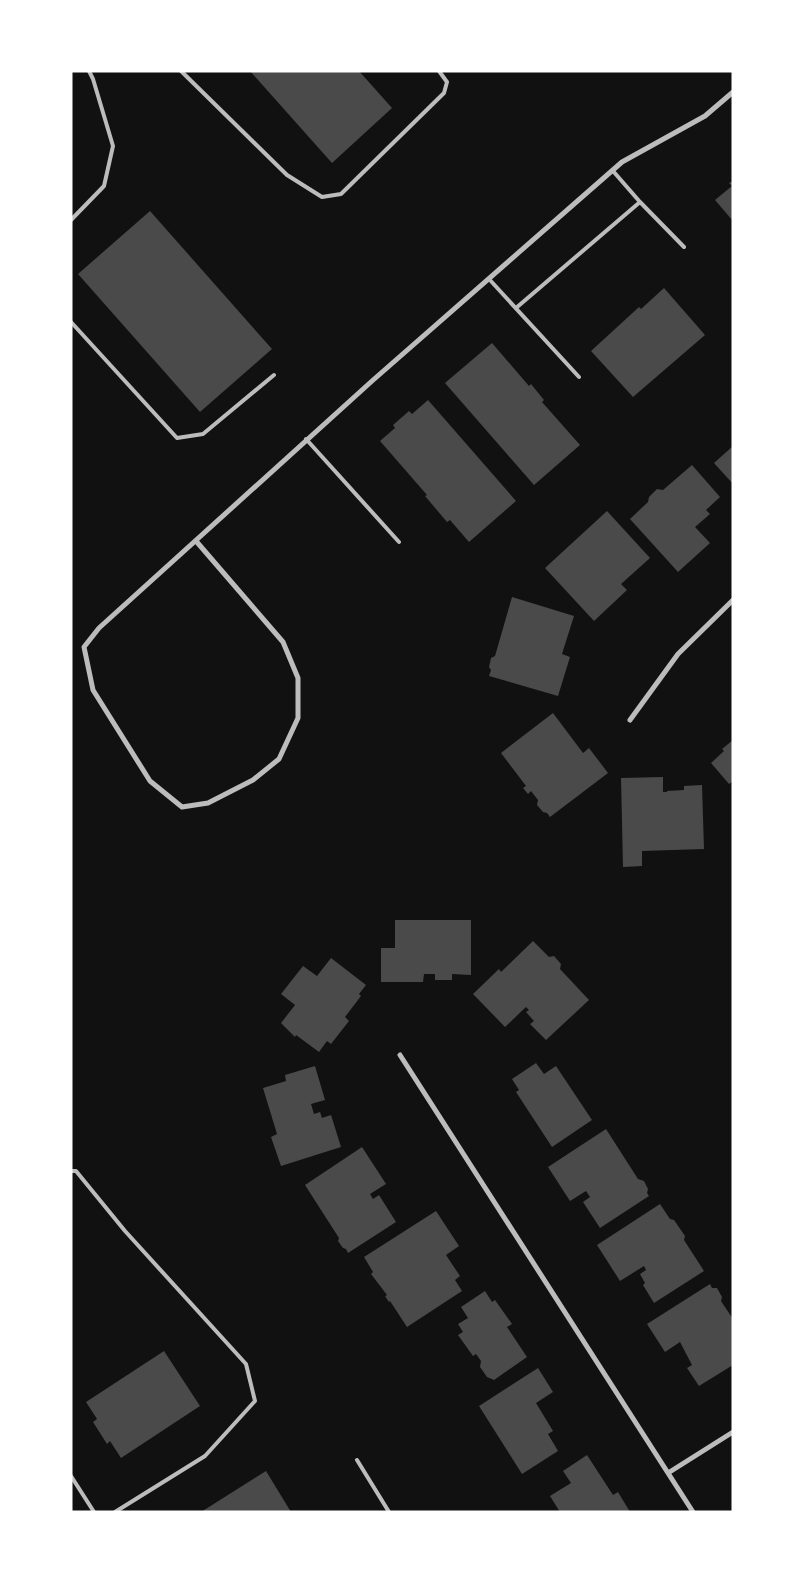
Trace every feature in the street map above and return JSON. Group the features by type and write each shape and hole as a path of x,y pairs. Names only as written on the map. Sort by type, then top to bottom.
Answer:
{"street":[{"path":"196,541 283,642 298,678 298,718 279,759 253,780 208,803 182,807 150,781 93,690 84,647 98,628 196,541 306,439 622,162 705,116 733,92"},
{"path":"630,720 678,654 733,600"},
{"path":"400,1055 693,1512"},
{"path":"668,1473 733,1432"}],"lane":[{"path":"71,220 104,186 113,146 93,79 88,71"},
{"path":"181,71 286,175 322,197 341,194 444,93 447,82 439,71"},
{"path":"613,171 684,247"},
{"path":"516,308 640,202"},
{"path":"489,279 579,377"},
{"path":"71,322 177,438 203,434 274,375"},
{"path":"306,439 399,542"},
{"path":"71,1171 76,1171 125,1231 246,1364 255,1402 205,1456 115,1512"},
{"path":"357,1460 390,1512"},
{"path":"71,1476 94,1512"}],"building":[{"path":"250,71 359,71 392,108 332,163"},
{"path":"733,181 733,221 715,200 732,186 729,183"},
{"path":"150,211 272,349 200,412 78,274"},
{"path":"664,288 705,335 633,397 591,351 639,307 641,309"},
{"path":"492,343 529,386 531,384 544,400 542,402 580,445 534,485 445,383"},
{"path":"428,400 516,501 469,542 450,520 447,522 425,496 427,495 380,441 395,428 393,425 409,411 412,414"},
{"path":"733,446 733,484 714,463"},
{"path":"692,465 720,497 706,510 710,514 695,527 710,543 678,572 630,519 648,502 649,497 657,489 663,490"},
{"path":"607,511 650,558 621,584 627,590 594,621 545,568"},
{"path":"512,597 574,616 562,654 570,657 558,696 489,676 491,658 495,656"},
{"path":"553,713 583,753 589,748 608,773 550,817 537,805 538,800 531,791 528,794 523,788 526,786 501,753"},
{"path":"733,740 733,781 729,784 711,763 724,751 722,749"},
{"path":"663,777 663,792 684,790 684,786 702,785 704,849 642,851 642,866 623,867 621,778"},
{"path":"395,920 471,920 471,975 452,974 452,980 435,980 435,974 424,974 423,982 381,982 381,948 395,948"},
{"path":"533,941 549,957 554,956 561,964 560,969 589,1000 546,1040 530,1024 534,1021 526,1012 529,1010 526,1007 505,1027 473,994 499,969 501,972"},
{"path":"331,958 366,985 359,994 361,996 345,1017 349,1021 331,1044 327,1041 319,1052 296,1035 295,1037 281,1023 295,1005 281,994 303,966 317,976"},
{"path":"536,1063 544,1074 556,1066 592,1120 552,1147 516,1092 519,1090 512,1079"},
{"path":"315,1066 325,1100 311,1104 314,1114 320,1112 322,1118 331,1115 341,1147 281,1166 271,1137 277,1134 263,1088 286,1081 285,1075"},
{"path":"606,1129 638,1179 644,1181 649,1196 600,1228 583,1202 590,1197 586,1191 570,1201 548,1167"},
{"path":"362,1147 386,1184 370,1194 373,1199 379,1195 396,1222 348,1253 338,1241 339,1238 305,1185"},
{"path":"660,1204 685,1236 684,1240 704,1271 654,1303 643,1285 645,1283 640,1274 646,1270 644,1266 620,1281 597,1245"},
{"path":"436,1211 459,1246 446,1255 460,1276 455,1280 462,1291 407,1327 371,1274 373,1272 364,1257"},
{"path":"710,1284 712,1288 717,1288 722,1297 721,1301 733,1319 733,1365 699,1386 687,1368 692,1365 680,1342 665,1352 647,1324"},
{"path":"485,1291 492,1302 495,1300 512,1324 507,1327 527,1357 494,1380 487,1377 480,1367 481,1361 476,1354 473,1356 458,1335 463,1332 458,1324 468,1318 461,1307"},
{"path":"164,1351 200,1406 121,1458 110,1441 107,1444 93,1422 97,1419 86,1402"},
{"path":"538,1368 553,1392 536,1403 553,1431 548,1434 558,1451 522,1474 479,1406"},
{"path":"587,1455 613,1495 618,1492 630,1512 560,1512 550,1496 571,1483 563,1471"},
{"path":"266,1471 291,1512 201,1512"}]}
